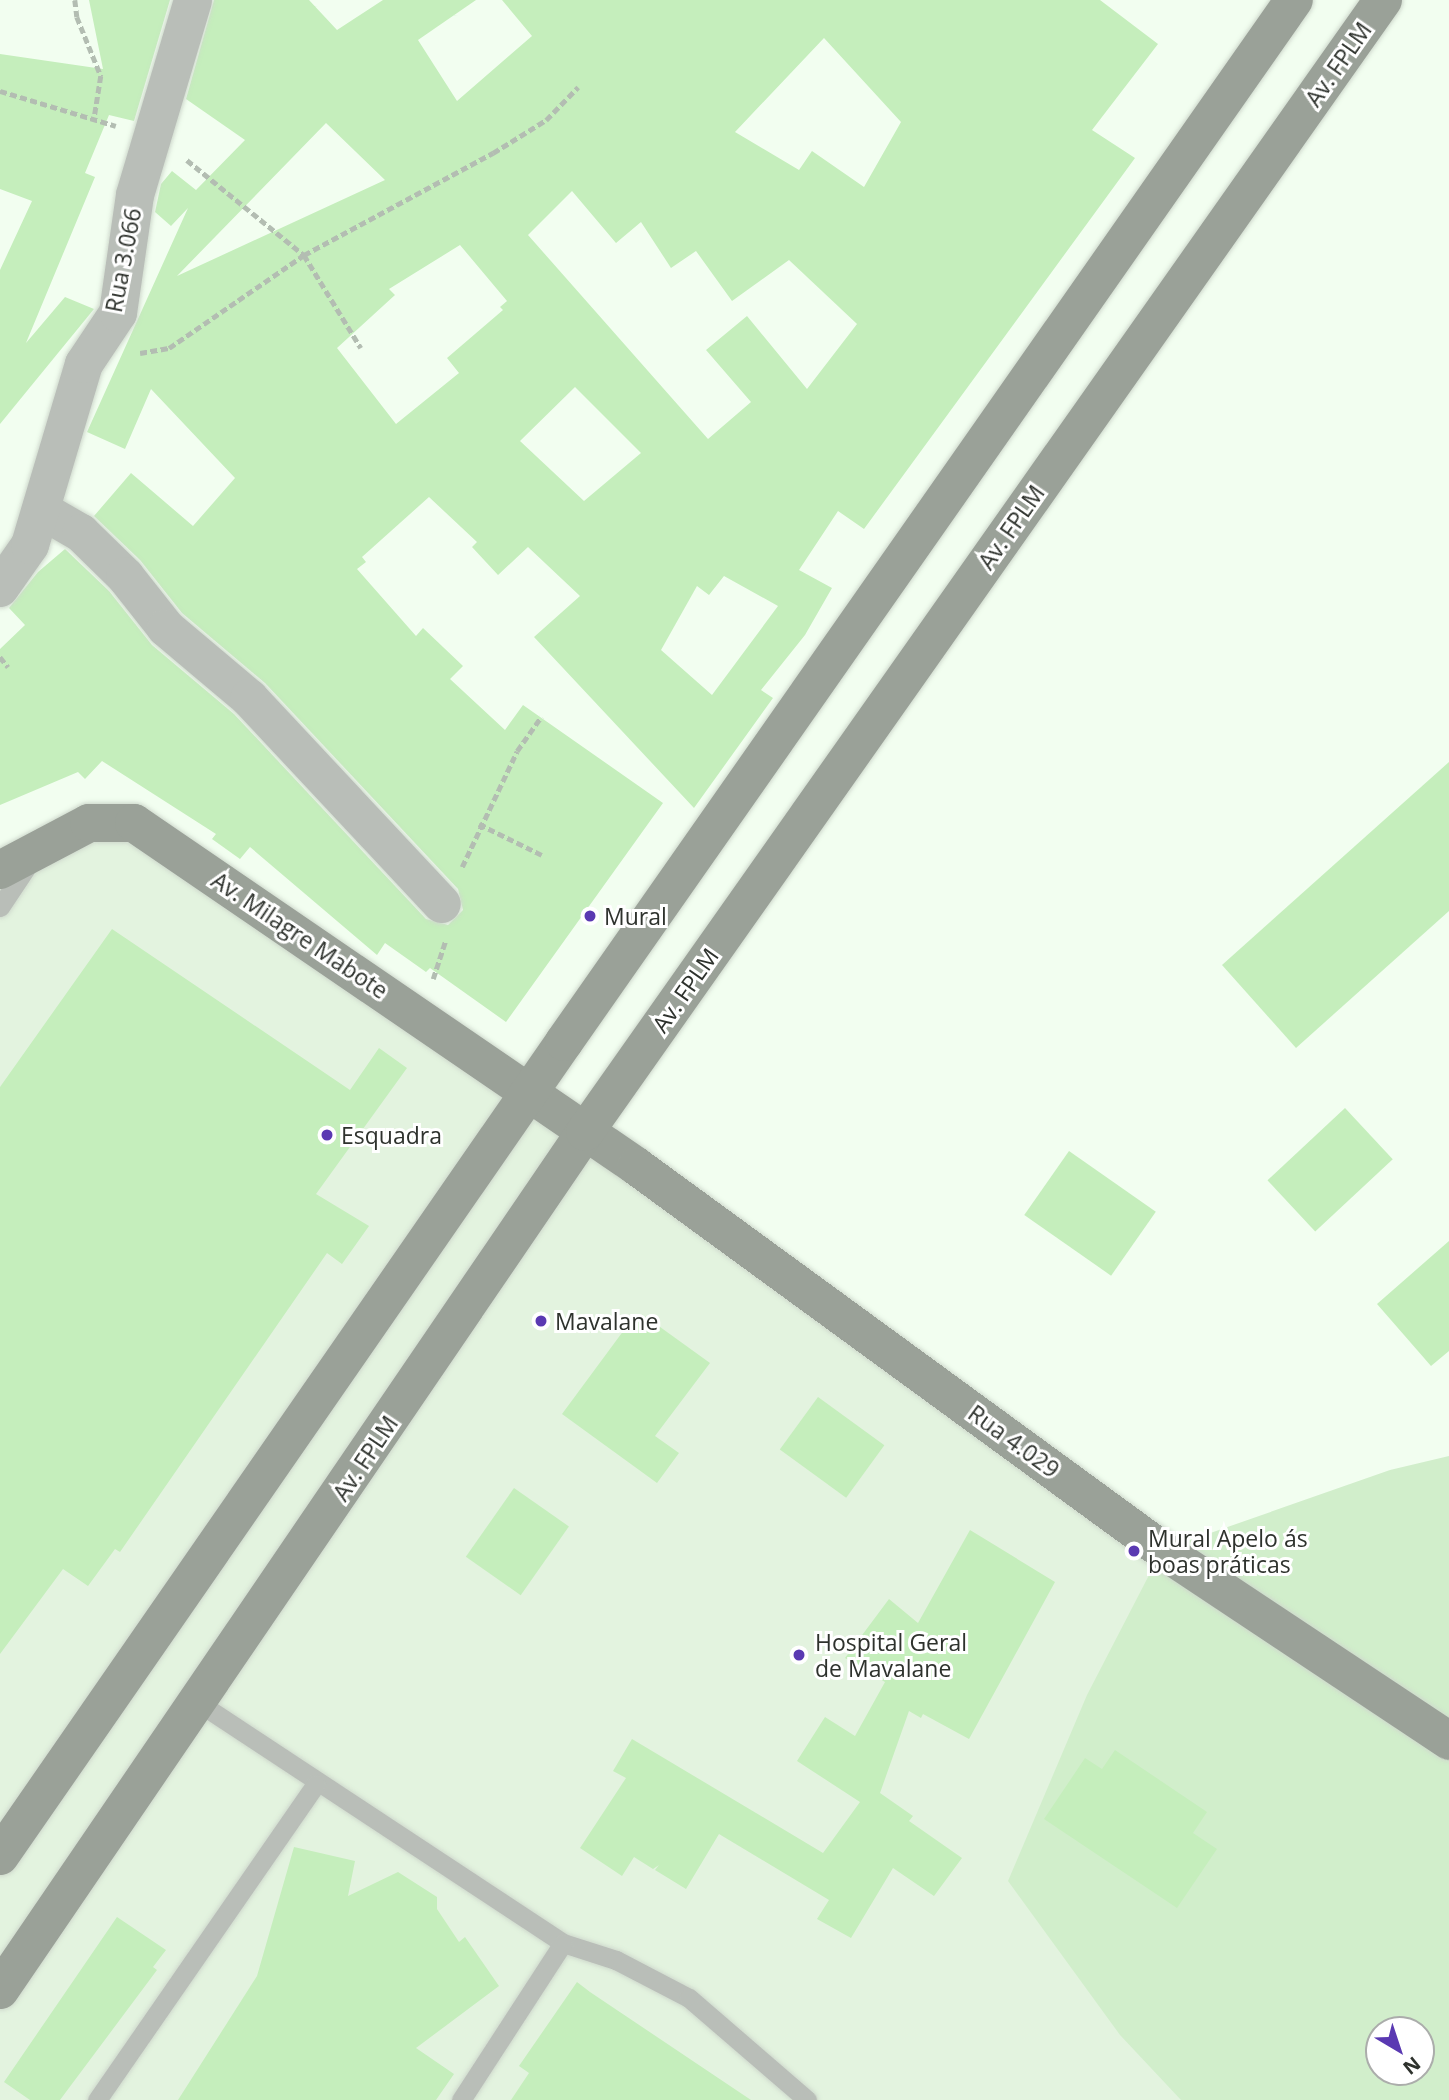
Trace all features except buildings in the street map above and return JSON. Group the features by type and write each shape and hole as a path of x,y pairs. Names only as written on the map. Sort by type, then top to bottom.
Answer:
{"main road":[{"path":"0,1856 564,1042 1294,0"},
{"name":"Av. FPLM","path":"0,1990 585,1132 1383,0"},
{"name":"Av. Milagre Mabote","path":"0,870 89,823 134,823 585,1132"},
{"name":"Rua 4.029","path":"585,1132 1162,1549 1449,1741"}],"street":[{"name":"Rua 3.066","path":"0,588 30,545 84,364 118,313 135,195 154,140 193,0"},
{"path":"41,510 81,533 125,576 166,628 249,698 442,904"}],"lane":[{"path":"0,907 41,847"},
{"path":"196,1701 316,1783 563,1943 616,1960 688,1998 781,2073 807,2100"},
{"path":"96,2100 316,1783"},
{"path":"461,2100 563,1943"}],"path":[{"path":"75,0 77,18 101,76 94,120"},
{"path":"84,364 169,348 304,255 493,153 546,120 578,87"},
{"path":"0,91 154,140 204,172 304,255 361,348"},
{"path":"0,657 8,667"},
{"path":"541,717 517,751 480,824 542,855"}],"shaded area":[{"name":"Hospital Geral de Mavalane","path":"134,823 1449,1760 1449,2100 0,2100 0,870"}],"green space":[{"path":"1449,1456 1449,2100 1181,2100 1120,2035 1008,1881 1087,1695 1162,1550 1390,1470"}],"place":[{"name":"Mural","path":"590,916"},
{"name":"Esquadra","path":"327,1135"},
{"name":"Mavalane","path":"541,1321"},
{"name":"Mural Apelo ás boas práticas","path":"1134,1551"},
{"name":"Hospital Geral de Mavalane","path":"799,1655"}]}
